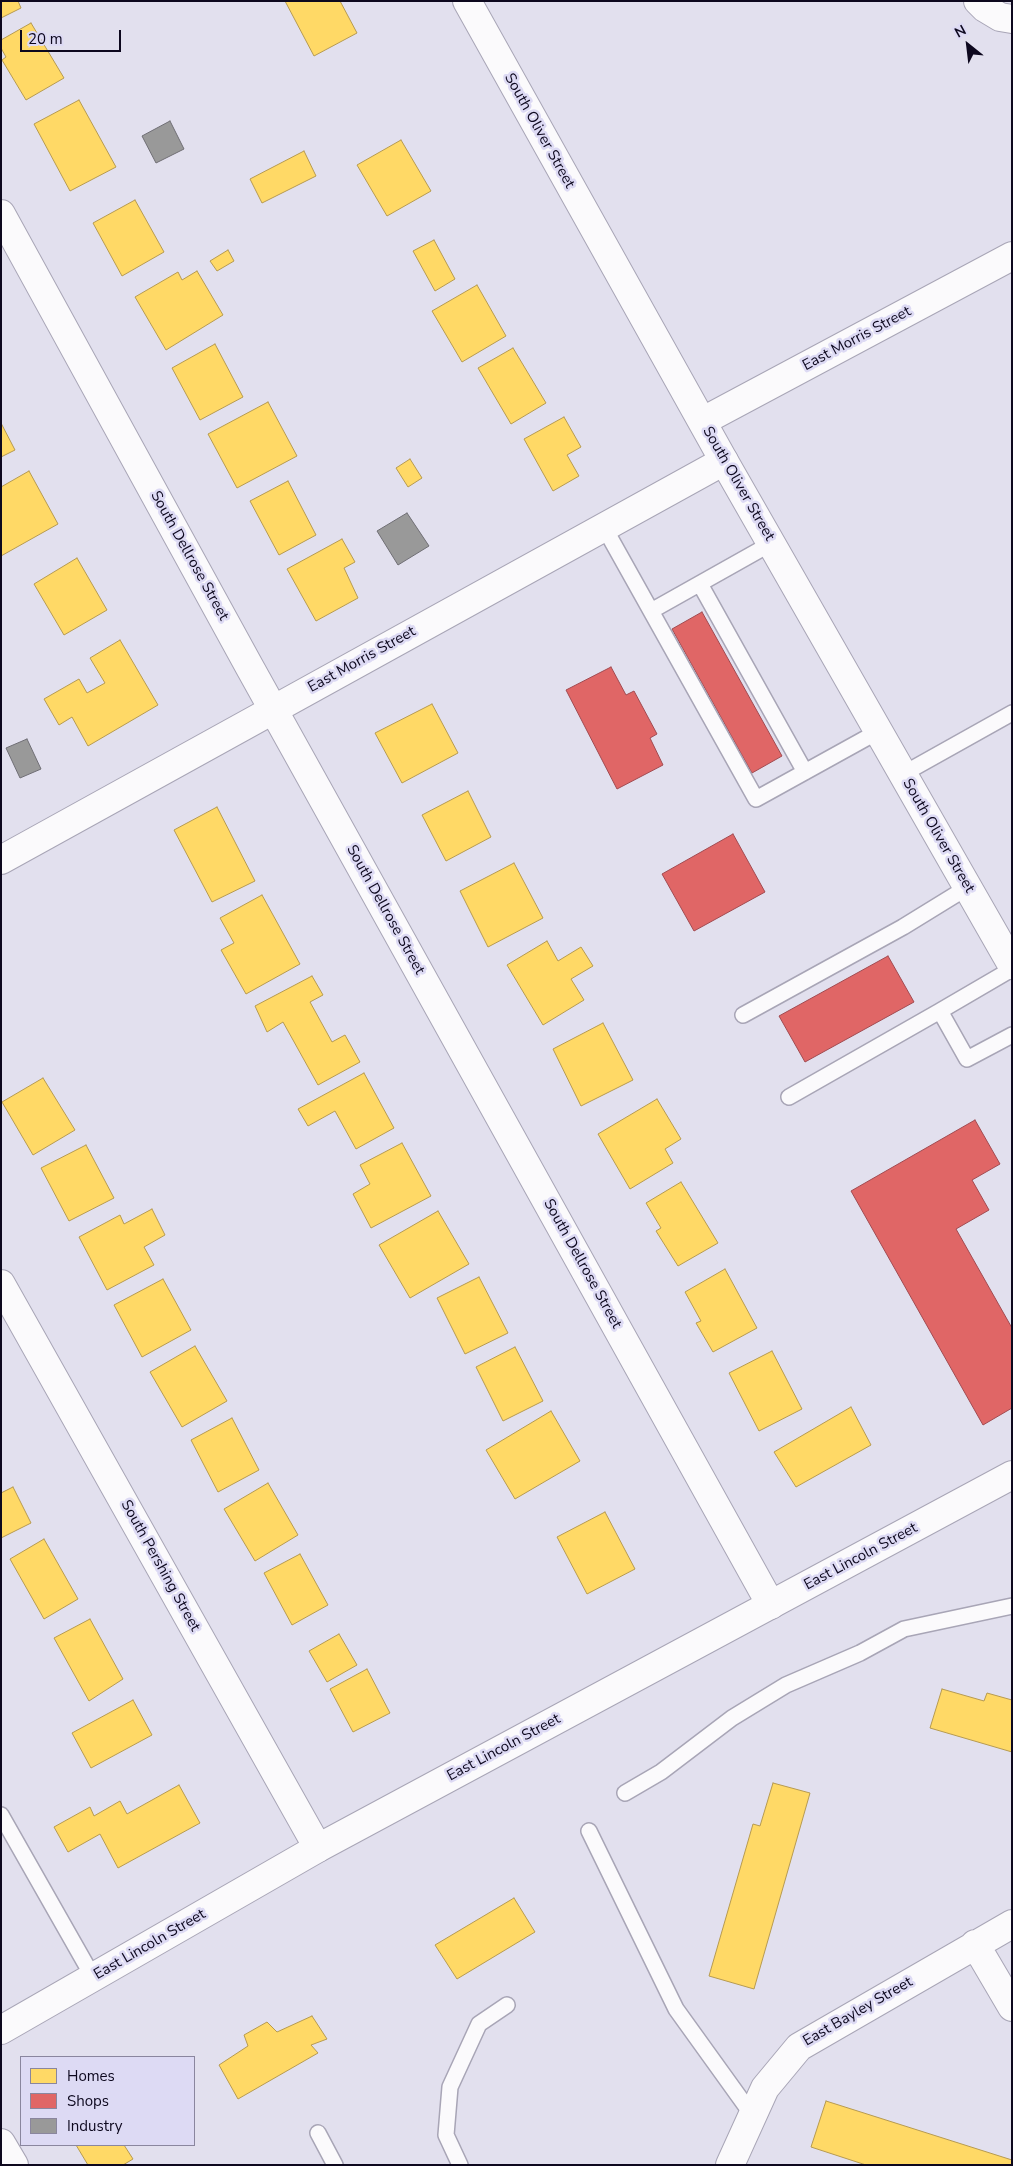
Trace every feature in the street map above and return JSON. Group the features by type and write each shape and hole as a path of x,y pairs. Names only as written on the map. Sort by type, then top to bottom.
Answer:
{"street":[{"name":"South Oliver Street","path":"467,1 724,461 1012,965"},
{"path":"978,1 985,8 1000,17 1012,19"},
{"name":"South Dellrose Street","path":"1,214 273,709 771,1605"},
{"name":"East Morris Street","path":"702,421 1012,256"},
{"name":"East Morris Street","path":"1,860 724,461"},
{"name":"South Pershing Street","path":"1,1284 318,1848"},
{"name":"East Lincoln Street","path":"1,2030 318,1848 1012,1475"},
{"name":"East Bayley Street","path":"730,2165 765,2088 799,2047 1012,1924"},
{"path":"975,1944 1012,2007"},
{"path":"1,2143 14,2165"}],"lane":[{"path":"604,527 651,612 680,653 736,753 756,799 879,731"},
{"path":"651,612 772,543"},
{"path":"700,584 719,631 775,731 805,772"},
{"path":"903,774 1011,714"},
{"path":"743,1015 903,927 968,887"},
{"path":"789,1097 1012,969"},
{"path":"940,1011 967,1059 1012,1035"},
{"path":"625,1793 661,1772 732,1718 786,1685 860,1653 904,1629 1012,1606"},
{"path":"1,1815 93,1977"},
{"path":"589,1831 676,2009 752,2116"},
{"path":"460,2165 446,2135 450,2087 479,2024 507,2005"},
{"path":"318,2133 335,2165"}],"building: Homes":[{"path":"1,1 18,1 21,8 1,18"},
{"path":"285,1 340,1 357,33 314,56"},
{"path":"31,23 64,78 26,100 2,60 6,57 1,48 1,40"},
{"path":"79,100 116,167 70,191 34,124"},
{"path":"401,140 431,191 387,216 357,165"},
{"path":"304,151 316,176 262,203 250,179"},
{"path":"135,200 164,252 122,276 93,223"},
{"path":"434,240 455,279 435,291 413,251"},
{"path":"228,250 234,261 217,271 210,261"},
{"path":"197,271 223,315 166,350 135,297 178,272 182,280"},
{"path":"477,285 506,336 462,362 432,311"},
{"path":"215,344 243,397 200,420 172,368"},
{"path":"513,348 546,403 511,424 478,368"},
{"path":"268,402 297,456 237,488 208,434"},
{"path":"564,417 581,447 567,455 579,476 553,491 524,439"},
{"path":"1,423 15,450 1,457"},
{"path":"410,459 422,478 408,487 396,468"},
{"path":"29,471 58,524 1,556 1,487"},
{"path":"288,481 316,535 279,555 250,501"},
{"path":"342,539 355,562 344,568 358,598 316,621 287,569"},
{"path":"77,558 107,610 64,635 34,584"},
{"path":"120,640 158,705 88,746 72,717 59,725 44,699 79,679 87,693 105,683 90,658"},
{"path":"432,704 458,753 402,783 375,733"},
{"path":"468,791 491,837 446,861 422,815"},
{"path":"217,807 255,881 212,902 174,830"},
{"path":"514,863 543,918 488,947 460,891"},
{"path":"262,895 300,964 246,994 221,950 234,943 220,918"},
{"path":"547,941 558,961 581,947 593,966 571,979 584,1000 543,1025 507,965"},
{"path":"312,976 323,995 310,1002 332,1042 345,1035 360,1062 318,1085 283,1022 267,1032 255,1006"},
{"path":"603,1023 633,1080 581,1106 553,1049"},
{"path":"364,1073 394,1128 356,1149 335,1111 308,1126 298,1109"},
{"path":"43,1078 75,1130 33,1155 2,1102"},
{"path":"657,1099 681,1139 665,1149 673,1163 630,1189 598,1134"},
{"path":"402,1143 431,1196 371,1228 353,1194 370,1184 360,1165"},
{"path":"86,1145 114,1198 69,1221 41,1168"},
{"path":"681,1182 718,1243 678,1266 656,1231 661,1228 646,1203"},
{"path":"152,1209 165,1235 144,1247 154,1265 107,1290 79,1237 120,1215 124,1224"},
{"path":"438,1211 469,1264 410,1298 379,1245"},
{"path":"725,1269 757,1328 713,1352 696,1323 701,1321 685,1292"},
{"path":"479,1277 508,1333 465,1354 437,1298"},
{"path":"163,1279 191,1330 142,1357 114,1305"},
{"path":"195,1346 227,1401 182,1427 150,1372"},
{"path":"515,1347 543,1401 503,1421 476,1367"},
{"path":"772,1351 802,1409 759,1431 729,1373"},
{"path":"851,1407 871,1445 796,1487 774,1452"},
{"path":"551,1411 580,1461 515,1499 486,1450"},
{"path":"232,1418 259,1470 218,1492 191,1440"},
{"path":"268,1483 298,1535 255,1561 224,1509"},
{"path":"13,1487 31,1523 1,1538 1,1493"},
{"path":"605,1512 635,1569 587,1594 557,1537"},
{"path":"44,1539 78,1599 44,1619 10,1559"},
{"path":"300,1554 328,1605 292,1625 264,1573"},
{"path":"90,1619 123,1679 89,1701 54,1638"},
{"path":"339,1634 357,1665 327,1682 309,1651"},
{"path":"367,1669 390,1713 353,1732 330,1689"},
{"path":"942,1689 984,1701 987,1693 1012,1700 1012,1752 930,1728"},
{"path":"133,1700 152,1735 91,1768 72,1733"},
{"path":"773,1783 810,1793 754,1989 709,1976 753,1824 760,1826"},
{"path":"179,1785 200,1823 118,1868 100,1834 68,1852 54,1827 90,1807 94,1816 120,1801 127,1814"},
{"path":"514,1898 535,1932 457,1979 435,1945"},
{"path":"312,2016 327,2039 311,2045 318,2053 238,2099 219,2065 248,2046 244,2035 267,2022 277,2032"},
{"path":"826,2101 1012,2160 1012,2165 866,2165 811,2147"},
{"path":"77,2146 125,2146 133,2159 123,2165 88,2165"}],"building: Shops":[{"path":"702,612 782,756 752,773 672,629"},
{"path":"611,667 626,695 634,691 657,734 650,738 663,765 617,789 566,690"},
{"path":"733,834 765,892 694,931 662,874"},
{"path":"888,956 914,1002 805,1062 779,1016"},
{"path":"975,1120 1000,1164 972,1180 989,1210 956,1229 1012,1328 1012,1408 983,1425 851,1191"}],"building: Industry":[{"path":"170,121 184,149 156,163 142,136"},
{"path":"407,513 429,546 398,565 377,531"},
{"path":"27,739 41,769 20,778 6,748"}]}
